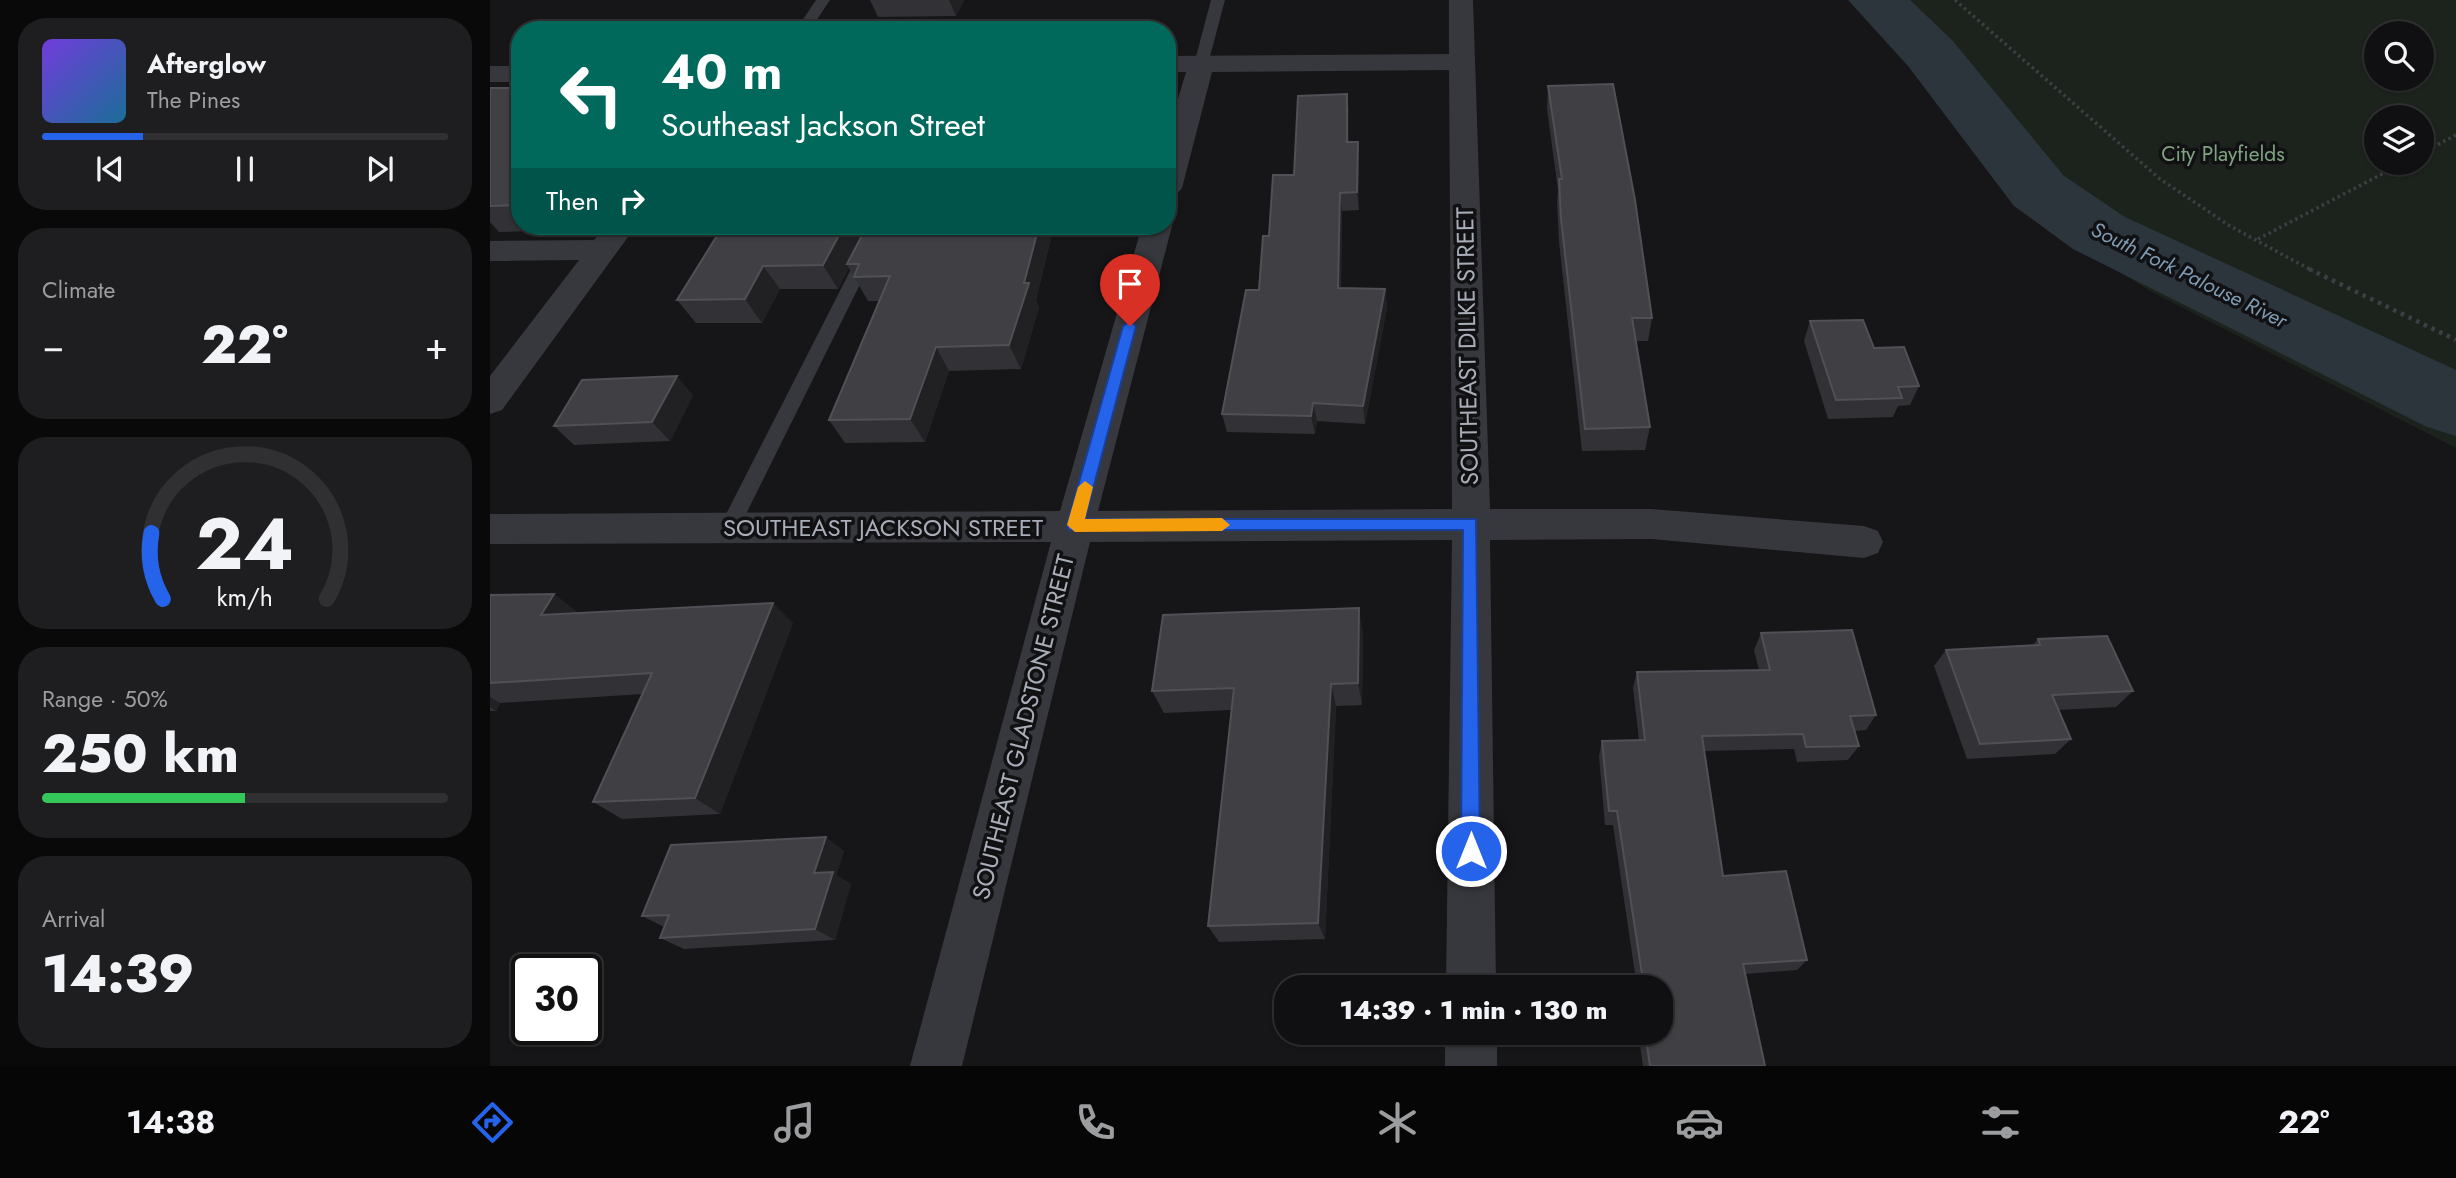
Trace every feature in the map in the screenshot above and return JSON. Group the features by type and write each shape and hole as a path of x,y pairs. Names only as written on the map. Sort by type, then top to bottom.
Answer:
{"street":[{"name":"SOUTHEAST DILKE STREET","path":"1461,0 1471,524 1471,975"},
{"path":"1176,64 1462,62"},
{"path":"1176,155 1201,64"},
{"path":"490,74 511,74"},
{"name":"SOUTHEAST GLADSTONE STREET","path":"936,1066 1075,525 1155,235"},
{"path":"490,251 612,238"},
{"path":"490,401 612,238"},
{"name":"SOUTHEAST JACKSON STREET","path":"490,529 1651,524 1864,542"},
{"path":"1471,1045 1471,1066"}],"lane":[{"path":"809,21 823,0"},
{"path":"1201,64 1218,0"},
{"path":"729,528 876,235"}],"path":[{"path":"1955,0 2160,179 2196,206 2456,340"},
{"path":"2434,147 2456,135"},
{"path":"2258,239 2380,175"}],"green space":[{"name":"City Playfields","path":"1850,0 2456,0 2456,448 2150,291 2036,220 1920,72"}],"building":[{"path":"1613,84 1635,200 1652,318 1632,318 1650,427 1585,429 1561,219 1559,179 1562,179 1548,86"},
{"path":"490,88 511,88 511,205 490,206"},
{"path":"1347,94 1347,142 1358,142 1357,192 1340,193 1338,288 1385,289 1363,406 1313,403 1311,416 1222,414 1246,290 1259,290 1263,236 1269,236 1273,175 1294,175 1298,96"},
{"path":"717,235 839,235 823,265 763,266 745,299 677,300"},
{"path":"862,235 1037,235 1024,283 1029,283 1009,345 936,347 910,419 829,420 890,276 854,277 859,264 847,264"},
{"path":"1863,320 1874,348 1904,347 1919,386 1898,387 1902,398 1836,400 1810,321"},
{"path":"677,376 652,422 554,426 582,380"},
{"path":"554,594 541,615 773,603 695,798 593,802 652,673 490,683 490,595"},
{"path":"1359,608 1358,683 1331,684 1318,923 1208,926 1234,688 1152,691 1163,615"},
{"path":"1852,630 1876,715 1850,716 1859,746 1806,747 1803,734 1702,736 1723,876 1786,871 1807,960 1743,964 1765,1066 1650,1066 1647,1045 1673,1045 1673,975 1642,975 1617,811 1609,811 1602,741 1645,740 1637,672 1770,670 1761,633"},
{"path":"2107,636 2133,691 2052,695 2071,739 1980,744 1946,650 2040,645 2038,639"},
{"path":"826,837 814,873 833,872 815,929 660,938 669,915 642,916 671,845"}],"waterway":[{"name":"South Fork Palouse River","path":"1877,0 1930,53 2039,191 2099,233 2456,405"}],"slow traffic":[{"path":"1085,487 1075,525 1222,525"}],"route":[{"path":"1130,326 1075,525 1471,524 1471,851"}]}
